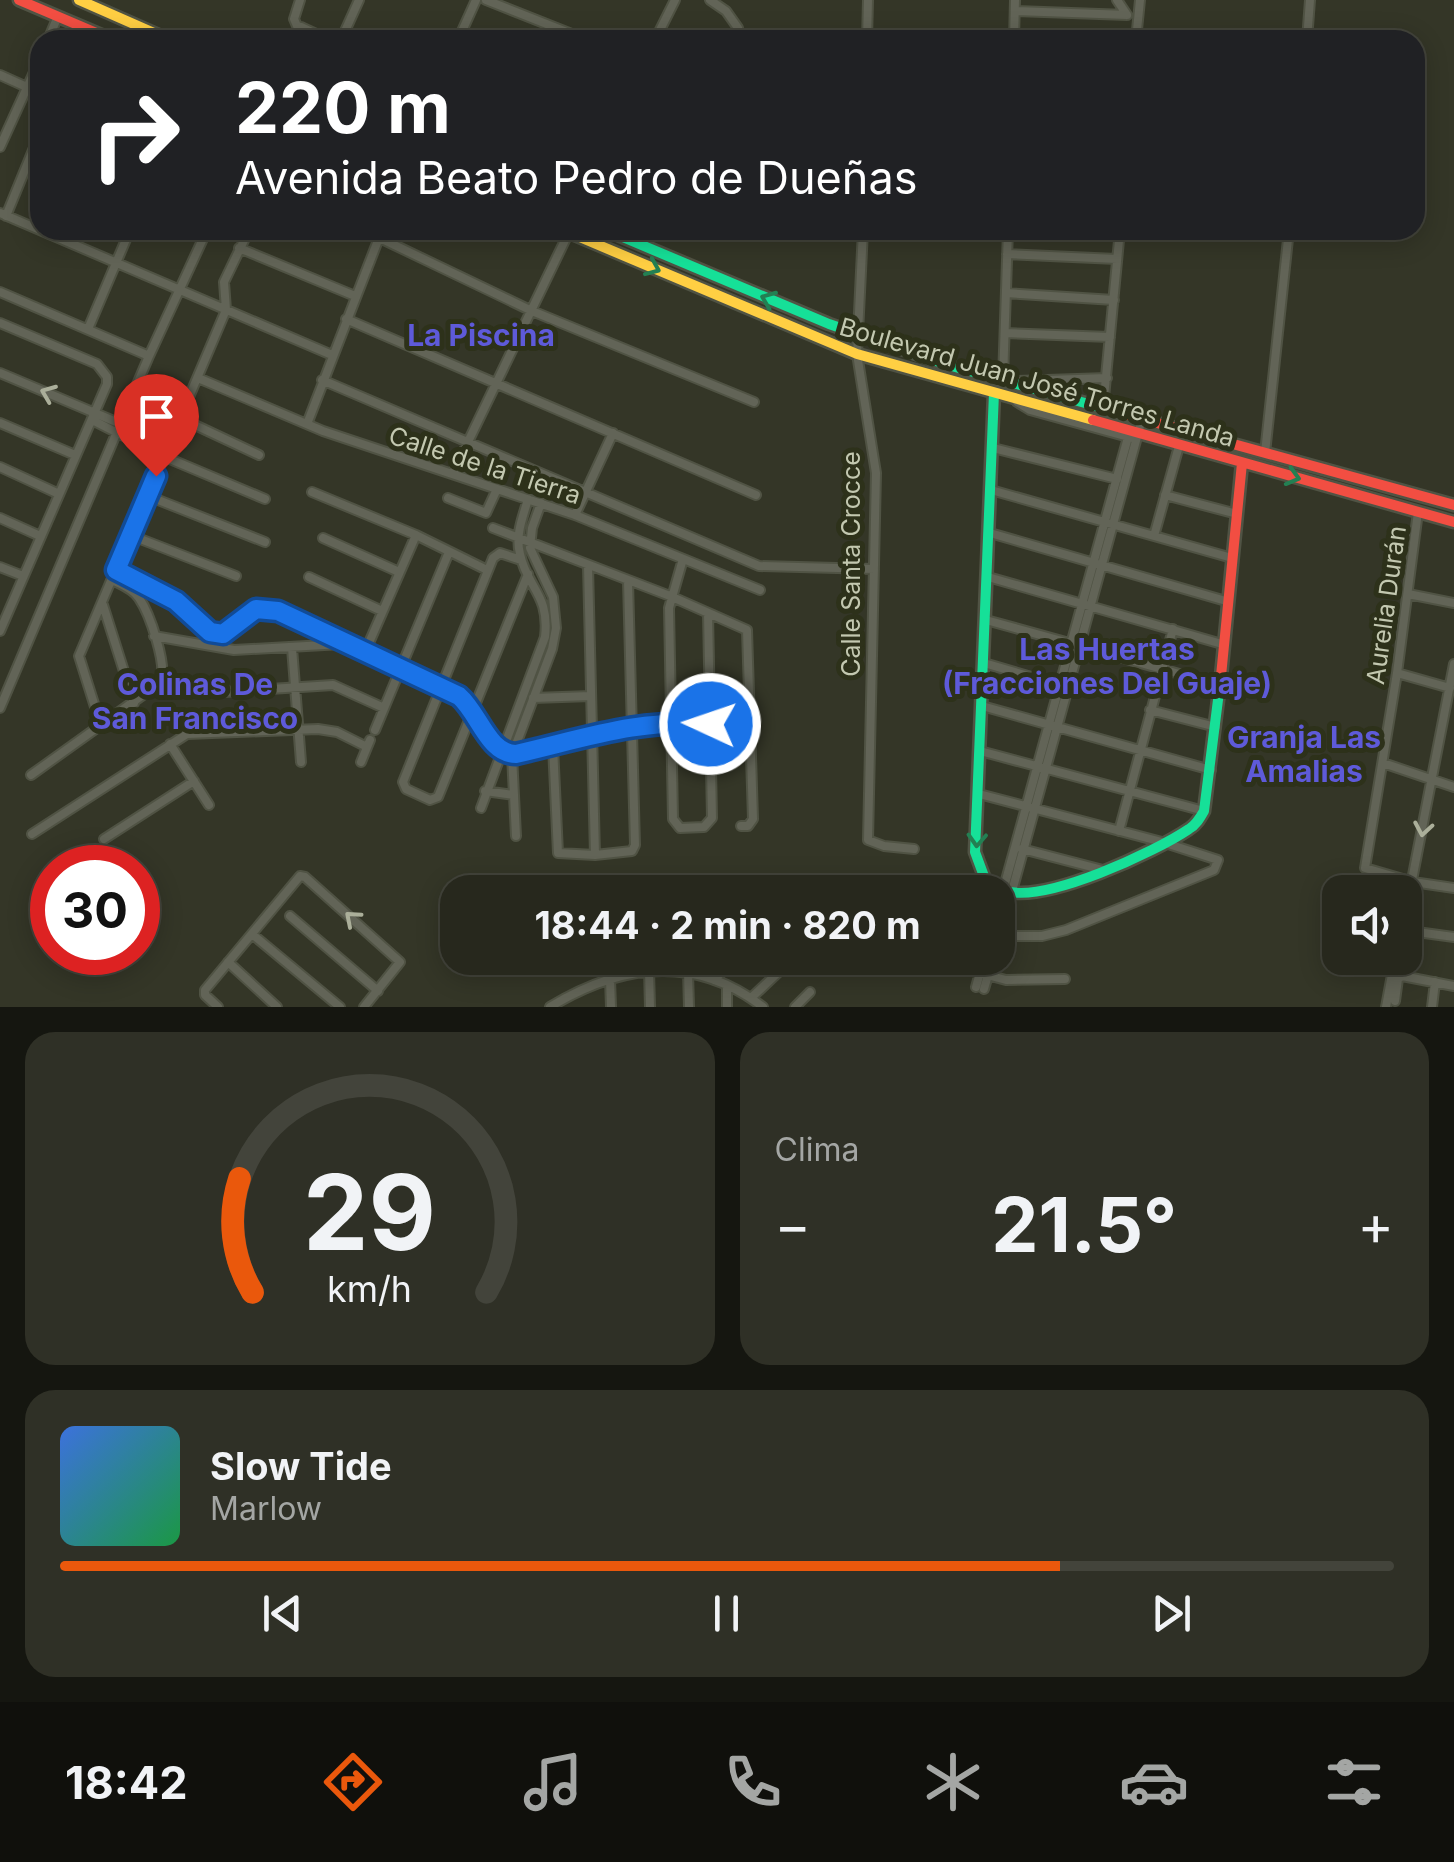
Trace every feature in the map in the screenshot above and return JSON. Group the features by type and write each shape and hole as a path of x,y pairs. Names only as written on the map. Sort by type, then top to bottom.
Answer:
{"main road":[{"path":"19,0 90,30"},
{"path":"79,0 147,30"},
{"name":"Boulevard Juan José Torres Landa","path":"587,240 857,354 1133,435 1454,522"},
{"name":"Boulevard Juan José Torres Landa","path":"630,240 859,335 1005,380 1454,505"},
{"path":"983,875 976,859 994,393"},
{"path":"1015,891 1044,892 1103,870 1193,827 1204,811 1242,463"}],"street":[{"path":"299,30 294,15 300,0"},
{"path":"345,30 358,0"},
{"path":"462,30 476,0"},
{"path":"486,0 562,30"},
{"path":"660,30 676,0"},
{"path":"710,0 726,11 738,28"},
{"path":"866,30 868,0"},
{"path":"1014,30 1015,0"},
{"path":"1117,0 1138,25"},
{"path":"1137,30 1140,0"},
{"path":"1308,30 1310,0"},
{"path":"1015,11 1127,14"},
{"path":"52,30 58,16"},
{"path":"297,25 308,30"},
{"path":"0,75 28,88"},
{"path":"0,147 5,123 30,83"},
{"path":"30,155 3,215 30,227"},
{"path":"61,240 332,355"},
{"path":"88,329 126,240"},
{"path":"0,708 149,356 203,240"},
{"path":"101,726 79,660 226,310 224,282 244,240"},
{"path":"306,424 378,240"},
{"path":"392,240 532,311 754,402"},
{"path":"453,474 562,240"},
{"name":"Calle Santa Crocce","path":"863,240 857,354 876,473 868,840 914,850"},
{"path":"1008,240 1005,380 1106,378"},
{"path":"1103,408 1119,240"},
{"path":"1265,453 1288,240"},
{"path":"240,248 355,296"},
{"path":"1007,254 1117,259"},
{"path":"0,292 149,356"},
{"path":"1006,294 1114,300"},
{"path":"346,320 756,495"},
{"path":"0,323 102,367 108,384 3,615 0,631"},
{"path":"1005,333 1110,337"},
{"path":"0,373 120,428 165,457 264,499"},
{"name":"Calle de la Tierra","path":"198,378 306,424 574,515 760,590"},
{"path":"322,380 759,566 874,569"},
{"path":"1011,875 1138,417"},
{"path":"180,418 259,455"},
{"path":"0,422 76,455"},
{"path":"574,515 613,434"},
{"path":"1109,523 1117,479 1133,435"},
{"path":"1154,536 1179,446"},
{"path":"993,448 1117,479"},
{"path":"0,467 59,494"},
{"path":"460,503 468,479"},
{"path":"448,498 486,514 497,489"},
{"path":"991,490 1232,558"},
{"path":"312,492 416,534 487,570"},
{"path":"1165,495 1237,514"},
{"path":"148,496 266,542"},
{"path":"480,808 545,636 545,608 521,560 518,537 528,499"},
{"path":"516,836 512,754 556,628 552,598 532,556 530,541 541,503"},
{"name":"Aurelia Durán","path":"1390,875 1365,868 1398,672 1418,512"},
{"path":"0,518 40,536"},
{"path":"493,528 747,630 752,819 748,826 742,826"},
{"path":"990,533 1226,601"},
{"path":"130,534 236,576"},
{"path":"365,652 416,534"},
{"path":"323,538 399,572"},
{"path":"375,730 449,552"},
{"path":"521,560 500,553 493,558 403,782 406,789 430,800 438,797 528,574"},
{"path":"683,559 670,596 675,824 680,828 704,828 710,824 708,613"},
{"path":"0,566 23,576"},
{"path":"588,566 596,855"},
{"path":"116,570 176,601 210,632 223,634 263,607 441,685 472,710 500,751 512,754 631,726 671,722 748,726"},
{"path":"988,577 1222,644"},
{"path":"309,578 382,612"},
{"path":"31,774 134,703 164,676 164,664 140,599 112,580"},
{"path":"553,746 556,851 562,856 628,853 635,845 628,581"},
{"path":"1408,594 1454,603"},
{"path":"102,605 134,703"},
{"path":"986,620 1076,645"},
{"path":"1119,832 1172,630"},
{"path":"208,645 210,632"},
{"path":"320,645 321,632"},
{"path":"154,636 234,650 347,644"},
{"path":"292,648 301,762"},
{"path":"1102,652 1218,686"},
{"path":"984,663 1064,686"},
{"path":"1415,875 1454,664"},
{"path":"1398,672 1452,689"},
{"path":"750,678 762,678"},
{"path":"224,692 340,687 384,708"},
{"path":"533,698 591,696"},
{"path":"982,706 1211,770"},
{"path":"1150,710 1216,727"},
{"path":"32,834 170,744 195,733 331,731 368,744 360,762"},
{"path":"170,744 208,804"},
{"path":"980,751 1204,811"},
{"path":"1383,763 1454,786"},
{"path":"104,839 194,780"},
{"path":"486,791 514,796"},
{"path":"980,794 1218,860 1214,870 1066,930 1015,938"},
{"path":"1013,875 1030,808"},
{"path":"1022,849 1103,870"},
{"path":"218,1007 204,992 294,879 305,877 399,960 400,967 364,1007"},
{"path":"1422,883 1454,888"},
{"path":"290,916 378,991"},
{"path":"1422,933 1454,938"},
{"path":"252,934 340,1007"},
{"path":"228,962 277,1007"},
{"path":"550,1007 573,994 627,975"},
{"path":"649,975 650,1007"},
{"path":"688,975 689,1007"},
{"path":"698,975 727,986 762,1007"},
{"path":"714,980 719,975"},
{"path":"751,998 775,975"},
{"path":"980,975 1020,981 1065,980"},
{"path":"1391,1004 1396,975 1454,986"},
{"path":"980,988 983,976"},
{"path":"610,979 611,1007"},
{"path":"1432,1007 1435,982"},
{"path":"727,986 727,1007"},
{"path":"795,1007 810,992"},
{"path":"573,994 573,1007"}],"traffic: fast":[{"path":"630,240 829,324 948,365 1121,413"},
{"path":"994,393 975,852 985,879 1006,891 1047,890 1127,862 1194,825 1204,811 1221,676"}],"traffic: slow":[{"path":"79,0 147,30"},
{"path":"587,240 857,354 1093,420"}],"traffic: jam":[{"path":"19,0 90,30"},
{"path":"1121,413 1454,505"},
{"path":"1093,420 1454,522"},
{"path":"1221,676 1242,463"}],"district":[{"name":"La Piscina","path":"481,335"},
{"name":"Las Huertas (Fracciones Del Guaje)","path":"1107,666"},
{"name":"Colinas De San Francisco","path":"195,701"},
{"name":"Granja Las Amalias","path":"1304,754"}],"route":[{"path":"156,476 116,570 176,601 210,632 223,634 256,609 278,611 459,696 496,747 506,754 654,722 710,724"}]}
